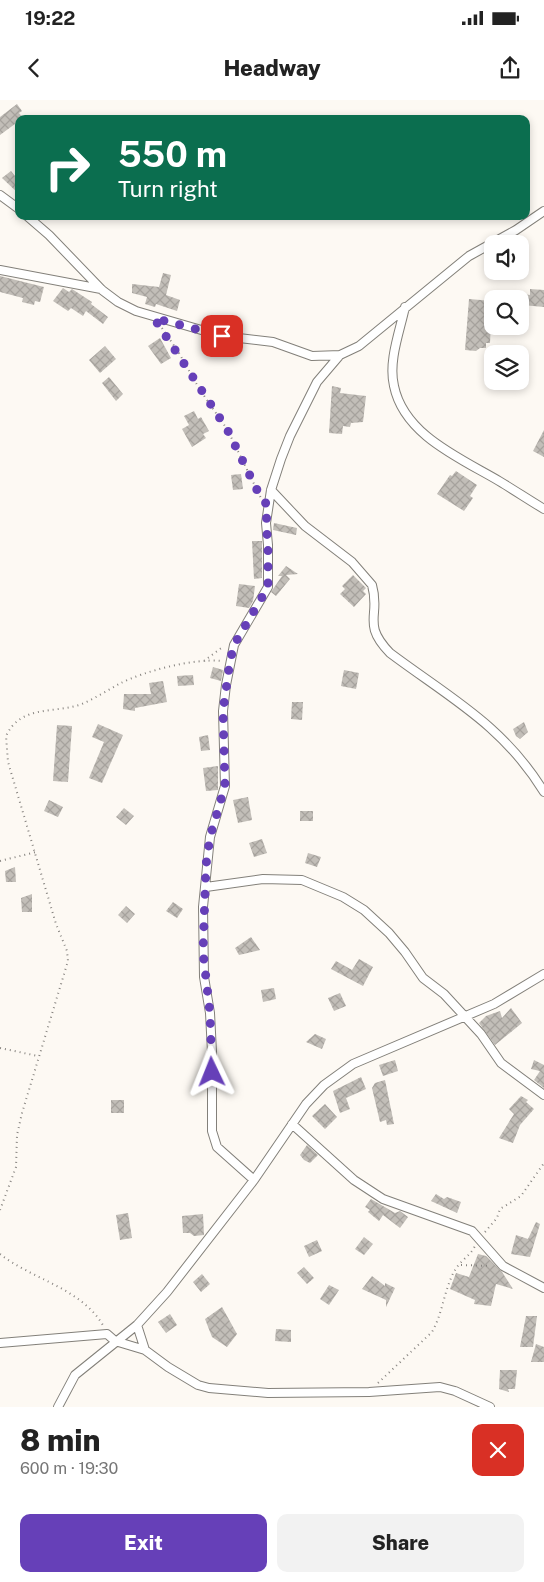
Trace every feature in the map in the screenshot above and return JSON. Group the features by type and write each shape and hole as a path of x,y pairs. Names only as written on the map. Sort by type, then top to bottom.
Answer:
{"street":[{"path":"0,194 15,206"},
{"path":"254,1180 217,1146 212,1131 211,1033 203,952 210,837 225,786 223,711 230,661 234,645 268,587 266,523 271,490 290,436 306,402 328,366 340,354 374,336 405,307 469,256 516,230 544,211"},
{"path":"32,220 49,235 102,290 118,302 154,318 222,336 273,342 312,356 340,354"},
{"path":"0,270 102,290"},
{"path":"405,307 392,376 394,387 405,411 417,427 435,443 544,509"},
{"path":"271,490 318,537 352,562 372,585 373,627 380,643 397,658 462,702 489,725 523,762 544,792"},
{"path":"206,887 263,879 302,880 343,897 364,910 389,933 406,952 423,978 444,994 466,1016 501,1063 544,1095"},
{"path":"58,1407 75,1375 137,1325 181,1275 254,1180 314,1094 354,1064 520,991 544,974"},
{"path":"292,1124 354,1180 383,1199 472,1231 503,1266 544,1288"},
{"path":"137,1325 145,1350"},
{"path":"0,1343 107,1334 116,1341 145,1350 175,1371 210,1388 268,1393 369,1392 440,1387 455,1391 490,1407"}],"path":[{"path":"154,318 227,429 260,496 268,506"},
{"path":"203,662 225,645"},
{"path":"0,1210 16,1167 17,1135 38,1056 66,968 68,955 56,924 7,757 6,736 11,726 24,716 45,710 81,704 121,683 150,672 203,662 230,661"},
{"path":"0,861 36,852"},
{"path":"0,1048 38,1056"},
{"path":"369,1392 432,1332 459,1265 470,1256 497,1218 500,1209 521,1196 544,1163"},
{"path":"0,1254 34,1276 76,1298 100,1320 107,1334"},
{"path":"459,1265 503,1266"}],"building":[{"path":"17,104 22,111 19,113 21,115 15,115 15,124 0,135 0,117"},
{"path":"11,171 15,176 15,190 2,178"},
{"path":"163,273 171,275 166,295 180,300 177,311 156,304 155,307 145,304 147,297 132,293 132,284 159,287"},
{"path":"0,276 44,287 40,302 35,301 34,305 22,302 23,298 0,292"},
{"path":"63,288 69,292 72,289 92,302 91,304 108,317 103,324 86,311 83,316 71,308 68,311 53,301"},
{"path":"530,289 544,290 544,307 529,306"},
{"path":"469,299 484,300 484,335 490,335 490,343 486,343 484,348 476,351 465,350"},
{"path":"160,338 171,358 161,364 148,346"},
{"path":"105,346 116,359 100,373 89,360"},
{"path":"109,377 123,394 116,401 102,383"},
{"path":"332,386 341,388 340,393 366,396 363,422 351,423 350,427 343,426 342,434 329,433"},
{"path":"194,411 198,419 201,417 209,431 203,434 206,438 192,447 182,429 189,425 184,416"},
{"path":"544,430 544,457 533,451"},
{"path":"456,471 477,485 470,496 473,498 464,511 437,494 450,475 452,476"},
{"path":"241,474 243,489 233,490 231,475"},
{"path":"274,523 297,528 296,535 273,530"},
{"path":"252,541 262,541 262,578 254,579"},
{"path":"286,566 298,574 286,575 290,579 276,596 271,592 282,576 278,576"},
{"path":"353,575 366,588 363,591 366,594 354,607 340,594 345,589 342,586"},
{"path":"239,584 255,586 253,601 249,608 236,606"},
{"path":"213,667 223,670 221,681 210,678"},
{"path":"344,670 359,673 356,689 341,686"},
{"path":"193,675 194,685 178,686 177,676"},
{"path":"163,681 167,702 135,708 135,711 123,709 124,694 151,694 149,683"},
{"path":"292,702 303,702 302,720 291,719"},
{"path":"524,722 528,732 520,739 516,736 513,729"},
{"path":"98,724 123,735 102,783 89,778 104,742 92,737"},
{"path":"57,725 72,726 68,782 53,781"},
{"path":"208,735 210,750 201,751 199,737"},
{"path":"218,766 218,790 206,791 203,768"},
{"path":"248,797 252,820 238,823 233,800"},
{"path":"49,800 63,807 58,817 44,811"},
{"path":"124,808 134,816 126,825 116,817"},
{"path":"300,811 313,811 313,821 300,821"},
{"path":"262,839 267,853 254,857 249,843"},
{"path":"308,853 321,857 317,867 305,863"},
{"path":"15,867 16,882 6,882 5,871"},
{"path":"32,894 32,912 22,912 21,898"},
{"path":"173,902 183,909 177,918 166,911"},
{"path":"126,906 135,914 127,923 118,915"},
{"path":"251,937 260,950 239,955 235,948"},
{"path":"359,959 373,967 363,986 331,969 336,961 352,970"},
{"path":"274,988 276,999 263,1002 261,990"},
{"path":"340,993 346,1006 334,1011 328,998"},
{"path":"511,1008 522,1023 495,1045 479,1023 486,1016 500,1011 502,1018"},
{"path":"315,1034 326,1039 322,1049 306,1042"},
{"path":"395,1060 398,1071 383,1076 379,1065"},
{"path":"534,1060 544,1065 544,1088 534,1080 540,1071 531,1069"},
{"path":"361,1077 366,1089 346,1098 350,1109 340,1113 333,1091"},
{"path":"385,1080 394,1124 387,1125 386,1120 380,1122 372,1088 375,1083"},
{"path":"521,1096 528,1100 526,1102 534,1109 520,1125 513,1143 499,1138 514,1114 509,1109"},
{"path":"111,1100 124,1100 124,1113 111,1113"},
{"path":"325,1104 337,1117 325,1129 312,1116"},
{"path":"307,1145 318,1155 310,1163 300,1155"},
{"path":"436,1194 444,1199 447,1197 461,1202 457,1213 431,1201"},
{"path":"371,1199 395,1213 400,1211 408,1217 400,1228 383,1215 379,1221 365,1207"},
{"path":"128,1213 132,1238 120,1240 116,1215"},
{"path":"203,1214 204,1235 194,1236 190,1233 183,1233 182,1216"},
{"path":"536,1222 540,1224 530,1257 511,1254 516,1235 528,1239"},
{"path":"364,1237 373,1244 364,1255 355,1249"},
{"path":"317,1240 322,1251 309,1257 304,1246"},
{"path":"478,1254 486,1256 502,1272 513,1289 496,1284 491,1306 474,1304 475,1300 450,1289 456,1273 469,1277"},
{"path":"304,1267 314,1278 307,1284 297,1273"},
{"path":"202,1274 210,1284 201,1292 193,1282"},
{"path":"372,1276 385,1286 385,1283 395,1288 386,1307 386,1300 362,1289"},
{"path":"329,1285 339,1290 329,1305 320,1299"},
{"path":"222,1307 237,1334 227,1347 212,1337 205,1319"},
{"path":"170,1314 177,1325 166,1333 158,1322"},
{"path":"526,1316 537,1316 533,1347 520,1347"},
{"path":"276,1329 291,1330 291,1342 275,1341"},
{"path":"536,1344 544,1347 544,1362 531,1362"},
{"path":"500,1370 517,1370 515,1389 508,1389 509,1392 499,1389"}],"route":[{"path":"212,1072 210,1013 204,977 203,952 203,907 206,887 206,865 210,837 225,786 223,711 230,661 234,645 268,587 269,566 266,523 268,506 260,496 227,429 200,390 179,353 154,318 222,336"}]}
